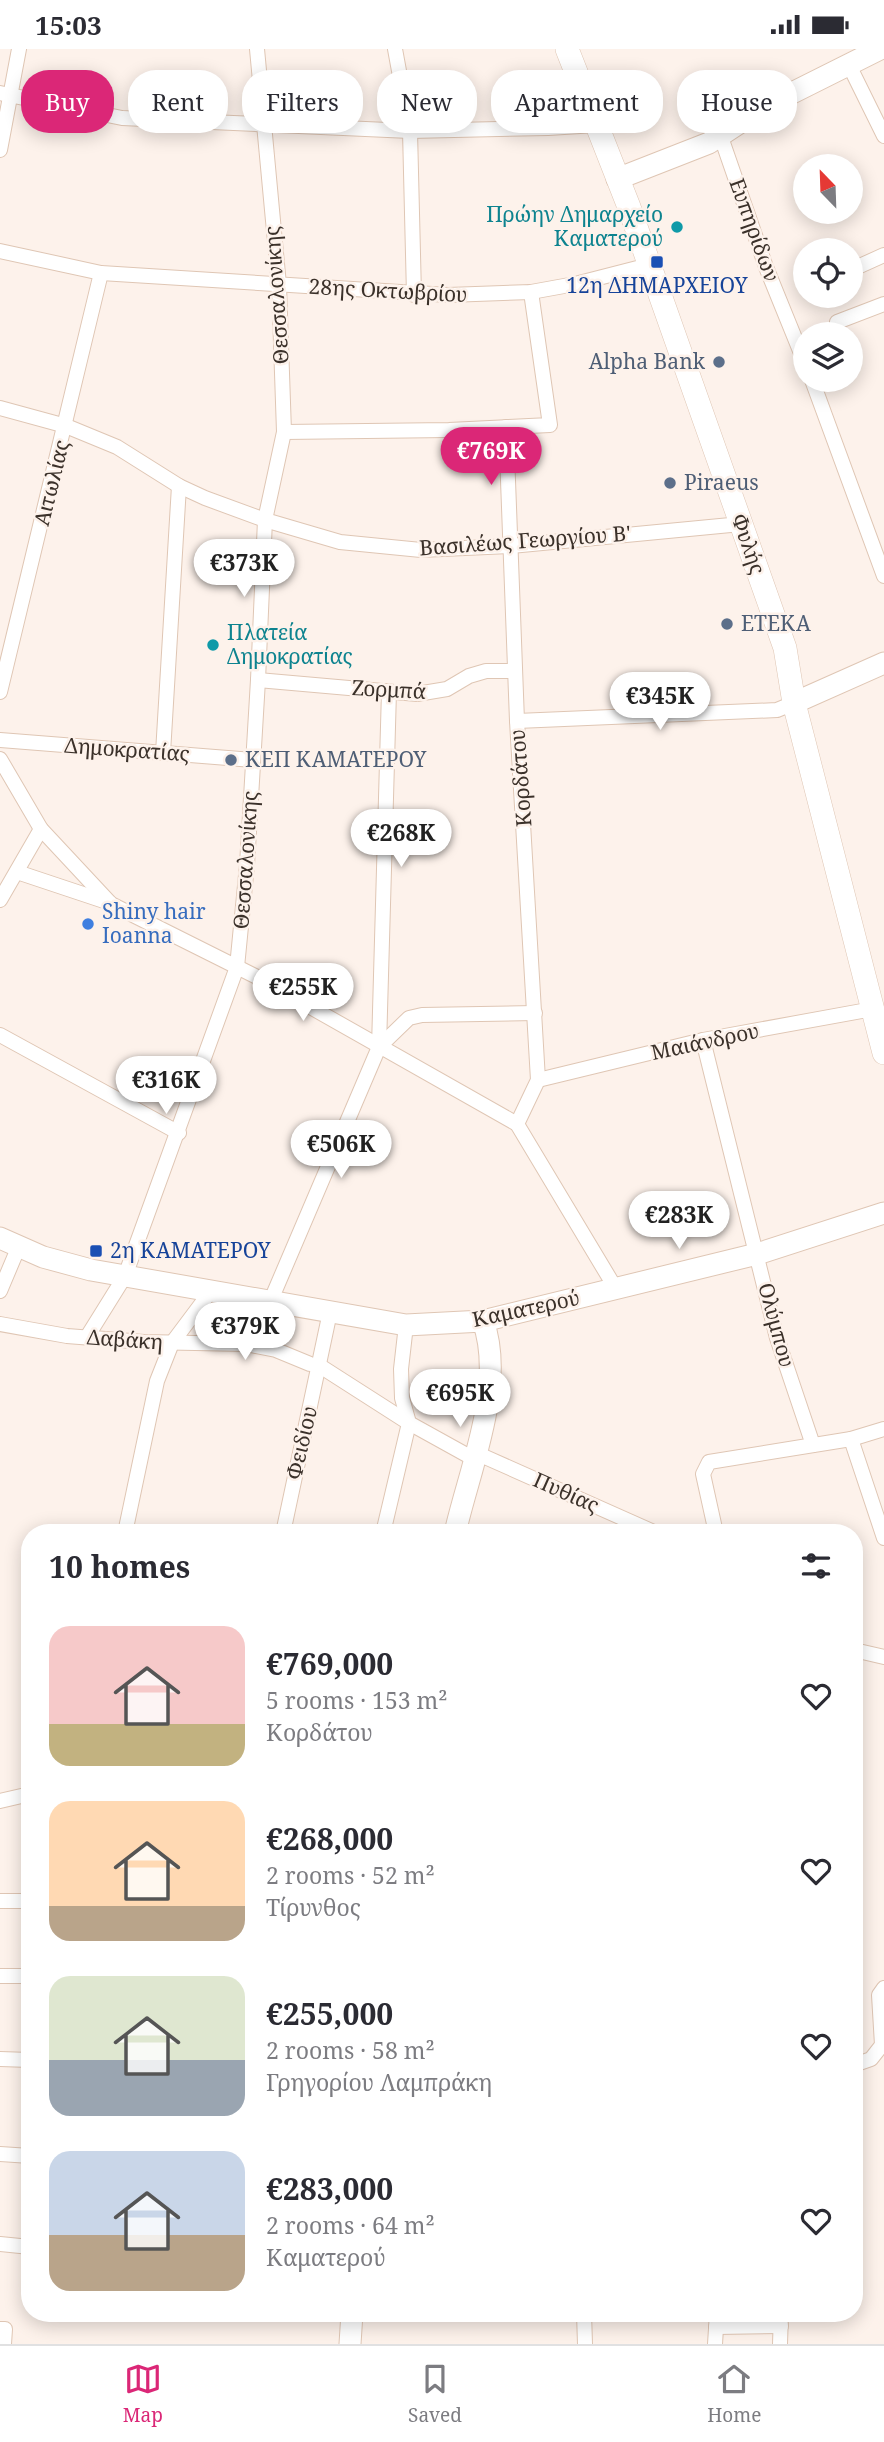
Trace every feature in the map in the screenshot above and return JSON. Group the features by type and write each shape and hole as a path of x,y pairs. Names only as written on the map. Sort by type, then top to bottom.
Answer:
{"main road":[{"name":"Φυλής","path":"567,49 575,70"},
{"name":"Φυλής","path":"599,133 785,647 794,703 884,1053"}],"street":[{"path":"0,151 6,95 19,49"},
{"name":"Θεσσαλονίκης","path":"257,49 258,70"},
{"path":"395,49 399,70"},
{"path":"617,179 720,137 762,109 880,49"},
{"path":"849,65 884,136"},
{"path":"6,95 122,118 242,122"},
{"name":"Θεσσαλονίκης","path":"87,1337 125,1276 237,967 253,760 265,520 284,432 279,285 263,133"},
{"path":"410,133 414,295"},
{"name":"Ευπηρίδων","path":"720,137 766,267 793,333"},
{"name":"28ης Οκτωβρίου","path":"0,251 101,273 414,295 497,295 531,292 649,265"},
{"path":"863,264 884,255"},
{"name":"Αιτωλίας","path":"0,692 101,273"},
{"path":"284,432 449,430 550,425 531,292"},
{"path":"838,322 884,304"},
{"path":"816,392 884,576"},
{"name":"Βασιλέως Γεωργίου Β'","path":"0,408 66,426 117,447 179,486 205,498 265,520 340,542 421,550 511,546 741,524"},
{"name":"Κορδάτου","path":"506,427 517,721 538,1080 517,1124"},
{"path":"163,753 179,486"},
{"path":"517,721 777,710 884,663"},
{"name":"Ζορμπά","path":"258,680 417,694 436,692 486,671 515,671"},
{"path":"271,1300 379,1047 388,691"},
{"name":"Δημοκρατίας","path":"0,740 253,760"},
{"path":"0,759 41,829 111,904"},
{"path":"0,900 41,829"},
{"path":"17,872 111,904 237,967 517,1124 616,1289"},
{"name":"Μαιάνδρου","path":"538,1080 704,1040 873,1009"},
{"path":"379,1047 409,1019 422,1015 535,1013"},
{"path":"0,1035 179,1133"},
{"name":"Ολύμπου","path":"704,1040 777,1338 813,1445"},
{"name":"Καματερού","path":"10,1242 43,1257 91,1270 406,1325 483,1321 757,1254 884,1213"},
{"path":"0,1291 10,1242"},
{"path":"127,1524 157,1381 172,1343 211,1291"},
{"name":"Φειδίου","path":"285,1524 330,1312"},
{"path":"457,1524 488,1396 490,1362 483,1321"},
{"name":"Δαβάκη","path":"0,1324 31,1331 87,1337 264,1347 320,1366 409,1423 475,1456"},
{"path":"385,1524 409,1423 402,1398 401,1369 406,1325"},
{"path":"714,1524 704,1474 709,1462 851,1439 884,1429"},
{"path":"851,1439 884,1538"},
{"name":"Πυθίας","path":"475,1456 635,1524"},
{"path":"863,1652 884,1657"},
{"path":"0,1801 21,1796"},
{"path":"0,1901 21,1901"},
{"path":"0,1976 21,1976"},
{"path":"863,2062 871,2059 882,2045 879,1995 884,1988"},
{"path":"0,2059 21,2060"},
{"path":"0,2154 21,2155"},
{"path":"0,2244 21,2246"},
{"path":"350,2344 351,2322"},
{"path":"584,2322 585,2344"},
{"path":"715,2344 717,2322"},
{"path":"780,2344 781,2322"},
{"path":"0,2329 5,2329 4,2344"}],"place":[{"name":"Πρώην Δημαρχείο Καματερού","path":"677,227"},
{"name":"12η ΔΗΜΑΡΧΕΙΟΥ","path":"657,262"},
{"name":"Alpha Bank","path":"719,362"},
{"name":"Piraeus","path":"670,483"},
{"name":"ΕΤΕΚΑ","path":"727,624"},
{"name":"Πλατεία Δημοκρατίας","path":"213,645"},
{"name":"ΚΕΠ ΚΑΜΑΤΕΡΟΥ","path":"231,760"},
{"name":"Shiny hair Ioanna","path":"88,924"},
{"name":"2η ΚΑΜΑΤΕΡΟΥ","path":"96,1251"}]}
